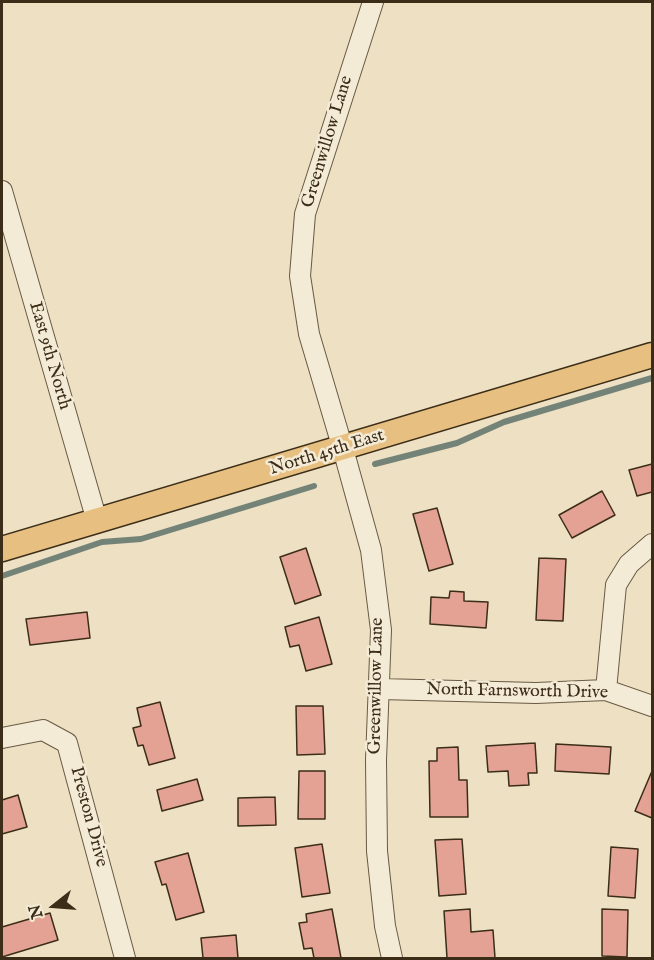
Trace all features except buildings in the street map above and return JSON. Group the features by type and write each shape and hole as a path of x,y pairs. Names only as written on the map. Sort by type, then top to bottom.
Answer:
{"main road":[{"name":"North 45th East","path":"2,549 652,355"}],"street":[{"name":"Greenwillow Lane","path":"373,2 305,214 300,276 309,334 344,448 370,550 381,630 376,760 376,851 385,926 392,958"},
{"name":"East 9th North","path":"2,191 97,521"},
{"path":"606,690 616,585 629,564 652,544"},
{"name":"North Farnsworth Drive","path":"380,689 536,693 606,690 652,706"},
{"name":"Preston Drive","path":"2,738 43,730 67,743 125,958"}],"waterway":[{"path":"375,464 457,443 504,422 652,378"},
{"path":"2,576 102,542 141,539 314,486"}]}
